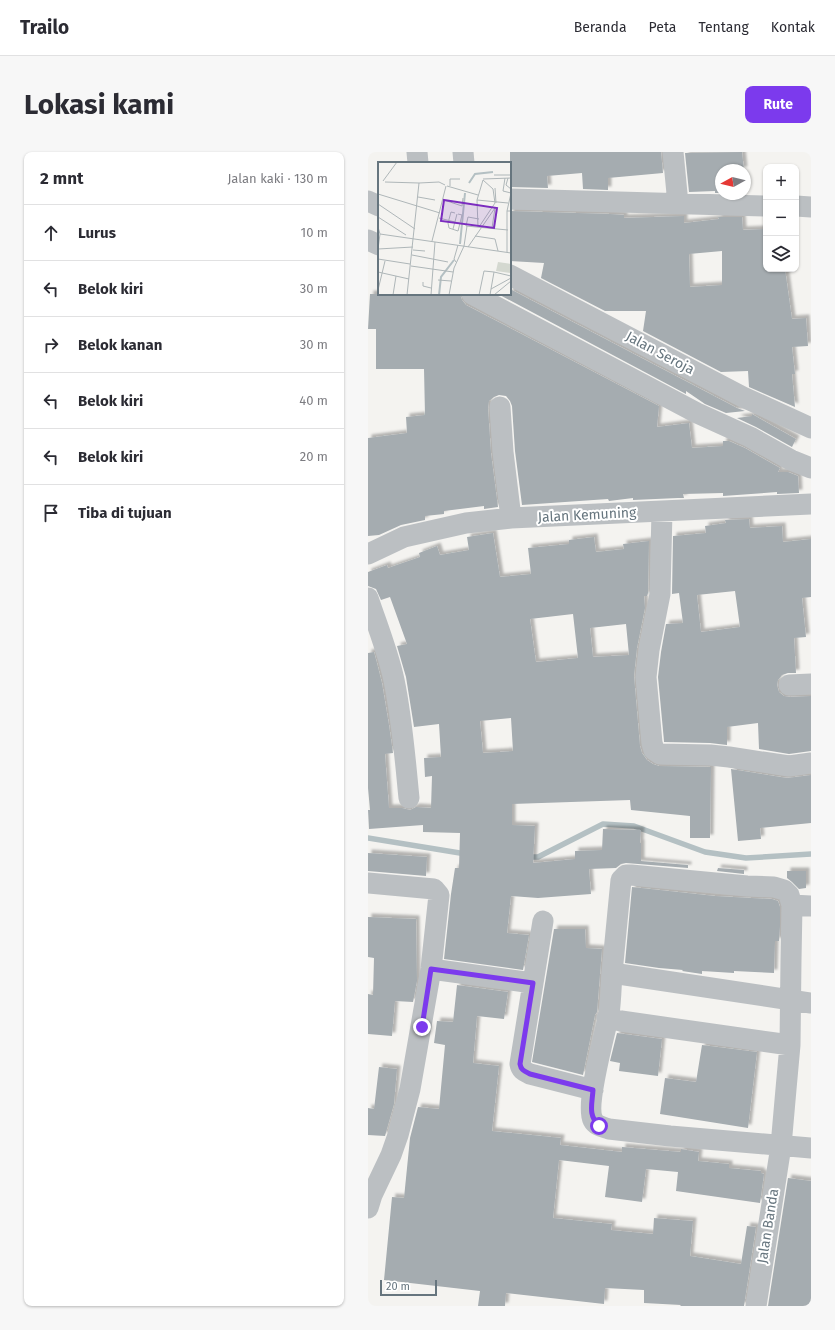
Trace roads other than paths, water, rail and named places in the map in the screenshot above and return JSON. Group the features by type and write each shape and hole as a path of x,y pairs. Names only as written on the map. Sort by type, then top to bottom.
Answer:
{"street":[{"path":"417,152 418,162"},
{"path":"463,152 464,162"},
{"path":"673,152 678,204"},
{"path":"368,200 378,199"},
{"path":"511,199 763,206"},
{"path":"368,200 378,205"},
{"path":"799,206 811,207"},
{"path":"368,240 378,245"},
{"name":"Jalan Seroja","path":"511,276 743,397 811,428"},
{"path":"474,295 697,413 750,437 791,460 811,468"},
{"path":"500,407 503,452 511,518"},
{"name":"Jalan Kemuning","path":"368,554 404,537 466,523 511,518 811,504"},
{"path":"662,511 660,594 649,650 646,677 652,743 654,750 660,754 729,756 789,766 811,763"},
{"path":"368,598 389,660 394,680 402,730 409,798"},
{"path":"789,685 811,684"},
{"path":"802,906 784,890 774,887 626,875 621,880 607,1018 593,1090 591,1111 593,1120 599,1126 609,1129 670,1136 811,1148"},
{"path":"368,884 434,889 439,895 431,969 422,1027 406,1107 391,1155 378,1181 368,1208"},
{"name":"Jalan Banda","path":"756,1306 781,1146 790,1045 790,1000 802,906"},
{"path":"543,921 520,1064 522,1070 530,1074 593,1090"},
{"path":"431,969 533,983"},
{"path":"612,973 811,1003"},
{"path":"607,1018 790,1045"}],"waterway":[{"path":"527,857 538,857 603,824 634,826 705,852 746,858 811,854"},
{"path":"368,838 466,854"}]}
